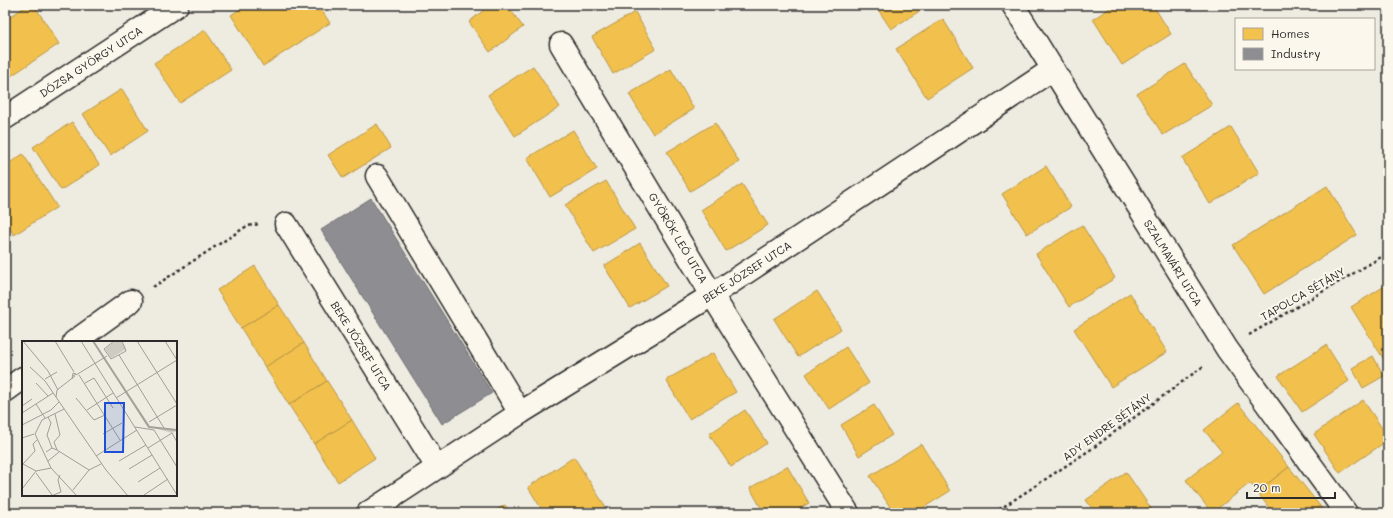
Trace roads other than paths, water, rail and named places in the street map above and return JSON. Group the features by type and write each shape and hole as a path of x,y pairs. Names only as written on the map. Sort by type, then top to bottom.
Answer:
{"street":[{"name":"DÓZSA GYÖRGY UTCA","path":"5,118 177,5"},
{"name":"SZALMAVÁRI UTCA","path":"1013,5 1227,349 1346,513"},
{"name":"GYÖRÖK LEÓ UTCA","path":"561,44 712,295 848,513"},
{"name":"BEKE JÓZSEF UTCA","path":"368,513 520,413 712,295 1053,69"},
{"path":"377,176 520,413"},
{"name":"BEKE JÓZSEF UTCA","path":"286,224 437,467"},
{"path":"75,341 131,301"},
{"path":"5,391 22,379"}]}
